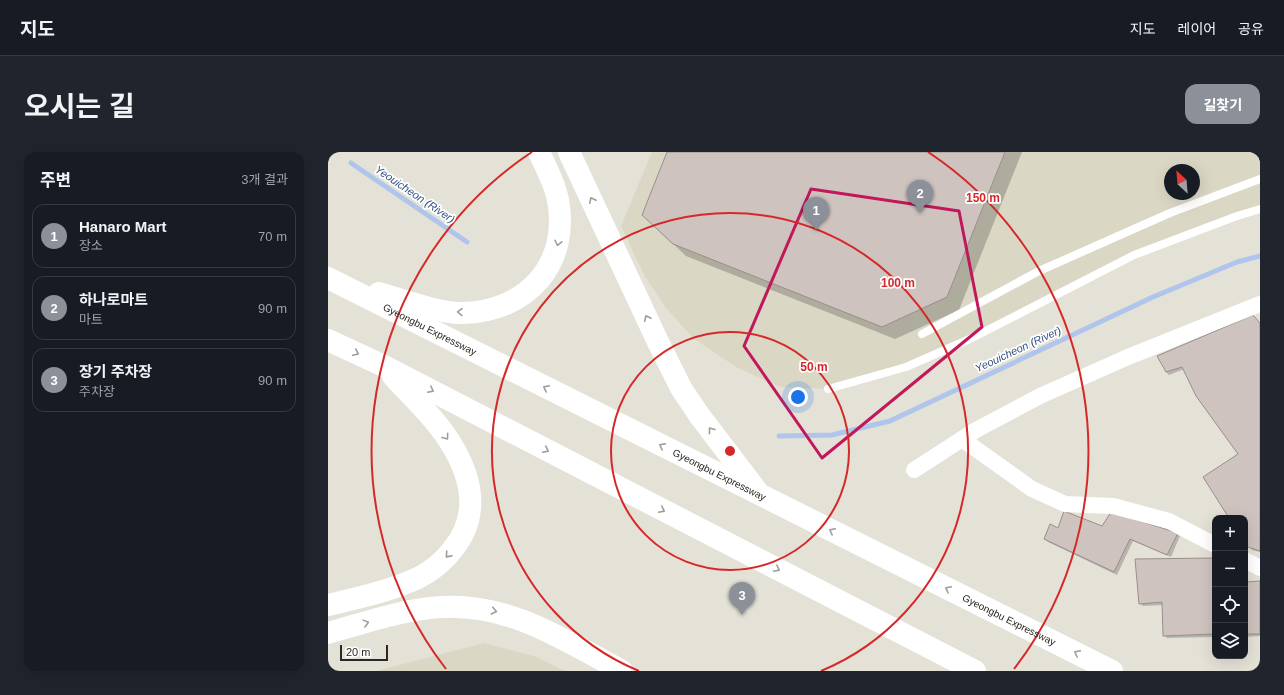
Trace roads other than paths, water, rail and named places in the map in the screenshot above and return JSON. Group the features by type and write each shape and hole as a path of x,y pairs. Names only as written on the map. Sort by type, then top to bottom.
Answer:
{"highway":[{"path":"330,280 440,310 461,313 492,308 523,294 535,286 549,266 557,247 560,231 560,215 557,195 539,152"},
{"path":"569,152 681,388 699,416 760,495"},
{"name":"Gyeongbu Expressway","path":"330,280 760,495 1115,670"},
{"path":"328,340 384,366 975,671"},
{"path":"328,605 408,582 430,571 456,546 467,527 470,517 470,488 453,446 439,427 384,366"},
{"path":"328,633 424,609 441,607 473,608 504,614 537,625 622,671"}],"street":[{"path":"914,470 976,430 1040,396 1260,304"},
{"path":"962,439 1032,489 1065,504 1113,506 1169,521 1212,542"},
{"path":"1248,562 1260,568"}],"lane":[{"path":"922,334 1039,270 1170,213 1260,180"},
{"path":"828,389 906,367 972,338 1134,255 1237,216 1260,209"}],"waterway":[{"name":"Yeouicheon (River)","path":"351,163 467,242"},
{"name":"Yeouicheon (River)","path":"779,436 832,435 890,421 1153,297 1237,262 1260,256"}],"place":[{"name":"하나로마트","path":"920,213"},
{"name":"Hanaro Mart","path":"816,230"},
{"name":"장기 주차장","path":"742,615"}]}
